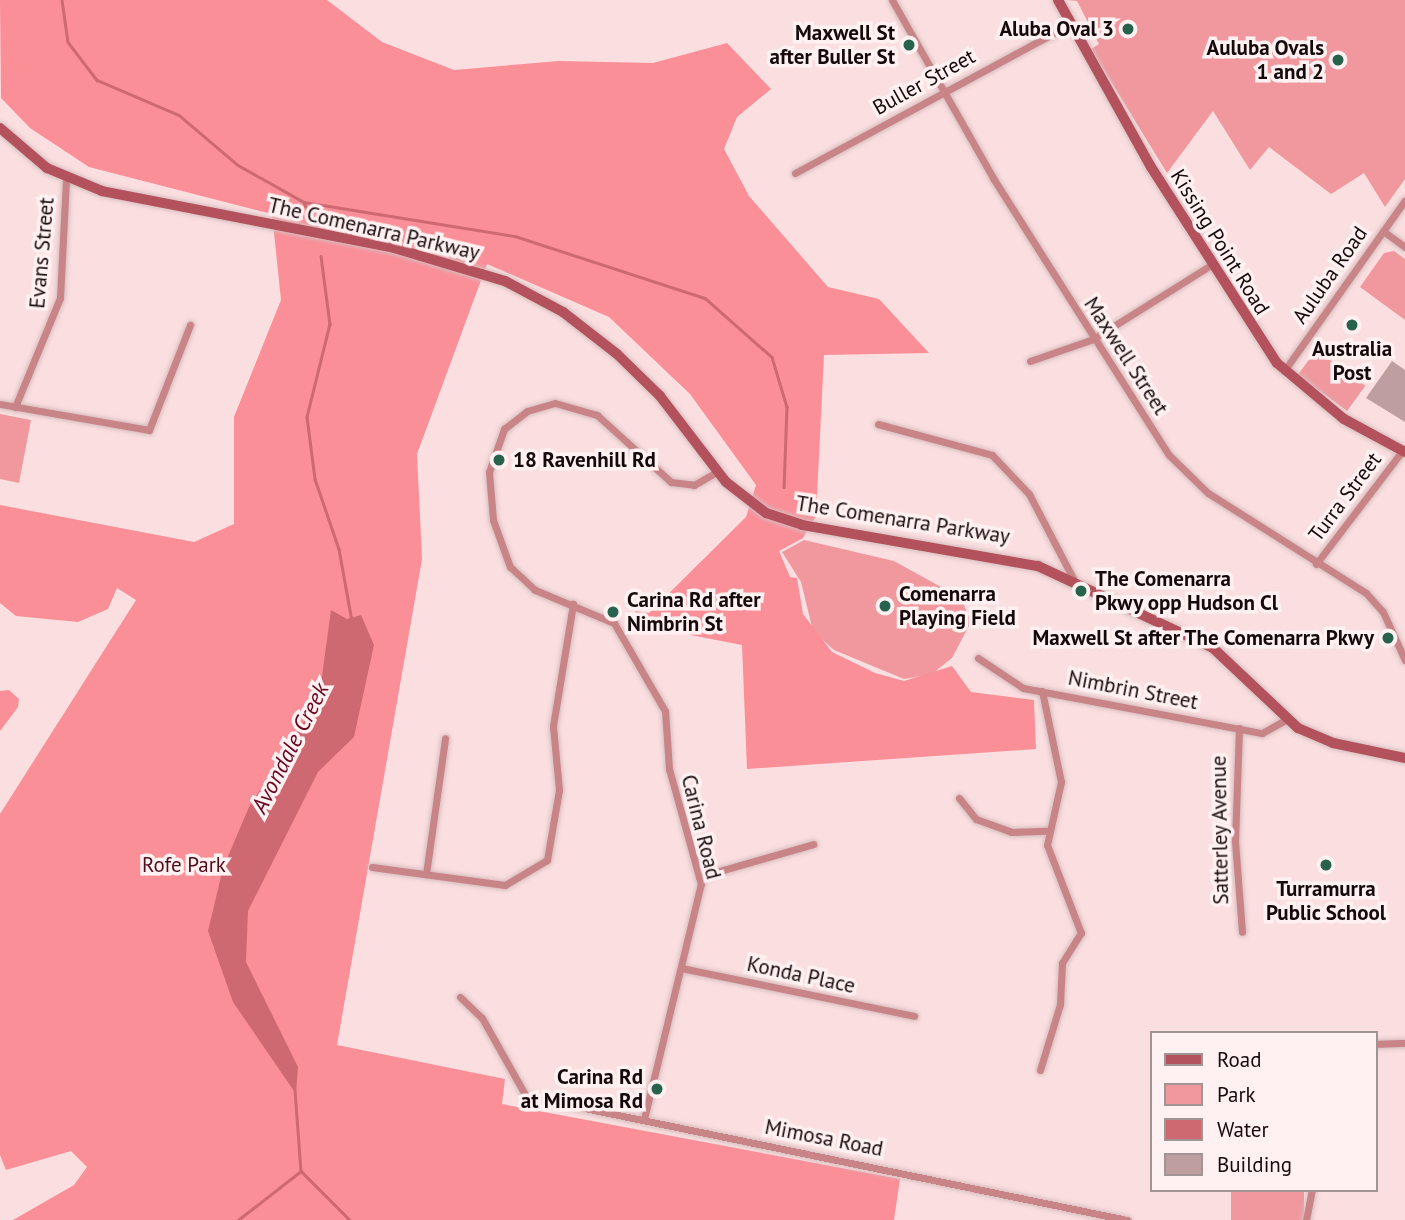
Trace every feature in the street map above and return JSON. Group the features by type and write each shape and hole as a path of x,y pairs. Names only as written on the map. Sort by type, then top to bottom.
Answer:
{"main road":[{"name":"Kissing Point Road","path":"1058,0 1211,265 1284,371 1344,419 1404,452"},
{"name":"The Comenarra Parkway","path":"0,128 66,178 122,196 394,248 505,281 563,312 617,354 660,396 718,471 745,500 782,520 997,554 1075,582 1213,648 1285,720 1333,743 1405,758"}],"street":[{"name":"Maxwell Street","path":"892,0 943,92 1093,339 1187,475 1375,602 1405,660"},
{"name":"Buller Street","path":"795,173 1071,24"},
{"name":"Evans Street","path":"15,407 60,298 66,178"},
{"name":"Auluba Road","path":"1284,371 1405,200"},
{"path":"1383,231 1405,247"},
{"path":"1030,361 1093,339 1211,265"},
{"path":"0,404 149,430 190,325"},
{"path":"372,867 505,885 547,860 559,790 553,726 573,604 527,585 498,538 491,456 515,419 540,406 570,404 597,415 671,482 694,485 718,471"},
{"path":"878,424 992,455 1029,494 1075,582"},
{"name":"Turra Street","path":"1316,564 1404,452"},
{"name":"Carina Road","path":"573,604 602,615 622,633 665,711 669,769 699,877 681,968 644,1119"},
{"name":"Nimbrin Street","path":"978,658 1008,683 1042,691 1268,733 1285,720"},
{"path":"1040,1070 1060,1004 1062,963 1081,933 1046,831 1061,782 1042,691"},
{"name":"Satterley Avenue","path":"1239,728 1235,841 1242,932"},
{"path":"426,874 445,738"},
{"path":"959,798 988,823 1011,832 1046,831"},
{"path":"699,877 813,844"},
{"name":"Konda Place","path":"681,968 914,1016"},
{"name":"Mimosa Road","path":"460,998 482,1018 517,1088 526,1096 1127,1220"},
{"path":"1377,1044 1405,1043"},
{"path":"1306,1220 1312,1192"}],"green space":[{"name":"Rofe Park","path":"0,0 327,0 382,42 454,70 559,61 653,63 727,43 771,89 737,117 724,149 749,196 828,287 879,299 929,353 824,355 816,516 803,538 779,551 790,577 797,578 803,614 832,652 875,673 904,681 952,666 971,692 1034,700 1036,749 747,769 742,645 639,625 635,611 649,613 746,517 756,485 690,394 609,317 487,264 417,454 422,559 337,1045 505,1079 502,1104 900,1179 894,1220 13,1220 74,1185 87,1167 71,1151 6,1170 0,1155 0,814 136,600 117,588 108,609 78,622 16,616 0,603 0,505 194,542 234,524 234,417 281,300 272,214 89,167 30,128 1,98"},
{"path":"1066,0 1405,0 1405,179 1385,207 1364,173 1331,194 1269,147 1250,170 1213,111 1167,173 1091,49 1099,44 1077,1"},
{"path":"1394,251 1405,259 1405,320 1360,287 1384,253"},
{"path":"1316,350 1365,386 1347,411 1298,375"},
{"path":"0,414 31,420 19,483 0,479"},
{"name":"Comenarra Playing Field","path":"804,540 894,561 961,598 971,622 952,658 932,674 904,679 834,650 813,631 801,582 782,552"},
{"path":"9,690 19,699 18,707 0,731 0,691"},
{"path":"1231,1192 1304,1192 1304,1220 1231,1220"}],"water":[{"path":"331,610 347,619 361,615 374,645 354,737 318,772 248,911 246,962 298,1067 296,1094 233,1002 208,931 223,868 249,807 319,698"}],"building":[{"path":"1392,361 1405,370 1405,422 1366,398"}],"waterway":[{"name":"Avondale Creek","path":"62,0 68,42 97,80 179,115 238,165 304,202 314,228"},
{"path":"304,202 515,236 705,298 772,357 787,407 784,487"},
{"name":"Avondale Creek","path":"321,256 330,324 307,417 315,479 339,549 352,621"},
{"name":"Avondale Creek","path":"295,1090 301,1171 350,1220"},
{"path":"238,1220 301,1171"}],"place":[{"name":"Aluba Oval 3","path":"1128,29"},
{"name":"Maxwell St after Buller St","path":"909,45"},
{"name":"Auluba Ovals 1 and 2","path":"1338,60"},
{"name":"Australia Post","path":"1352,325"},
{"name":"18 Ravenhill Rd","path":"499,460"},
{"name":"The Comenarra Pkwy opp Hudson Cl","path":"1081,591"},
{"name":"Comenarra Playing Field","path":"885,606"},
{"name":"Carina Rd after Nimbrin St","path":"613,612"},
{"name":"Maxwell St after The Comenarra Pkwy","path":"1388,638"},
{"name":"Turramurra Public School","path":"1326,865"},
{"name":"Carina Rd at Mimosa Rd","path":"657,1089"}]}
